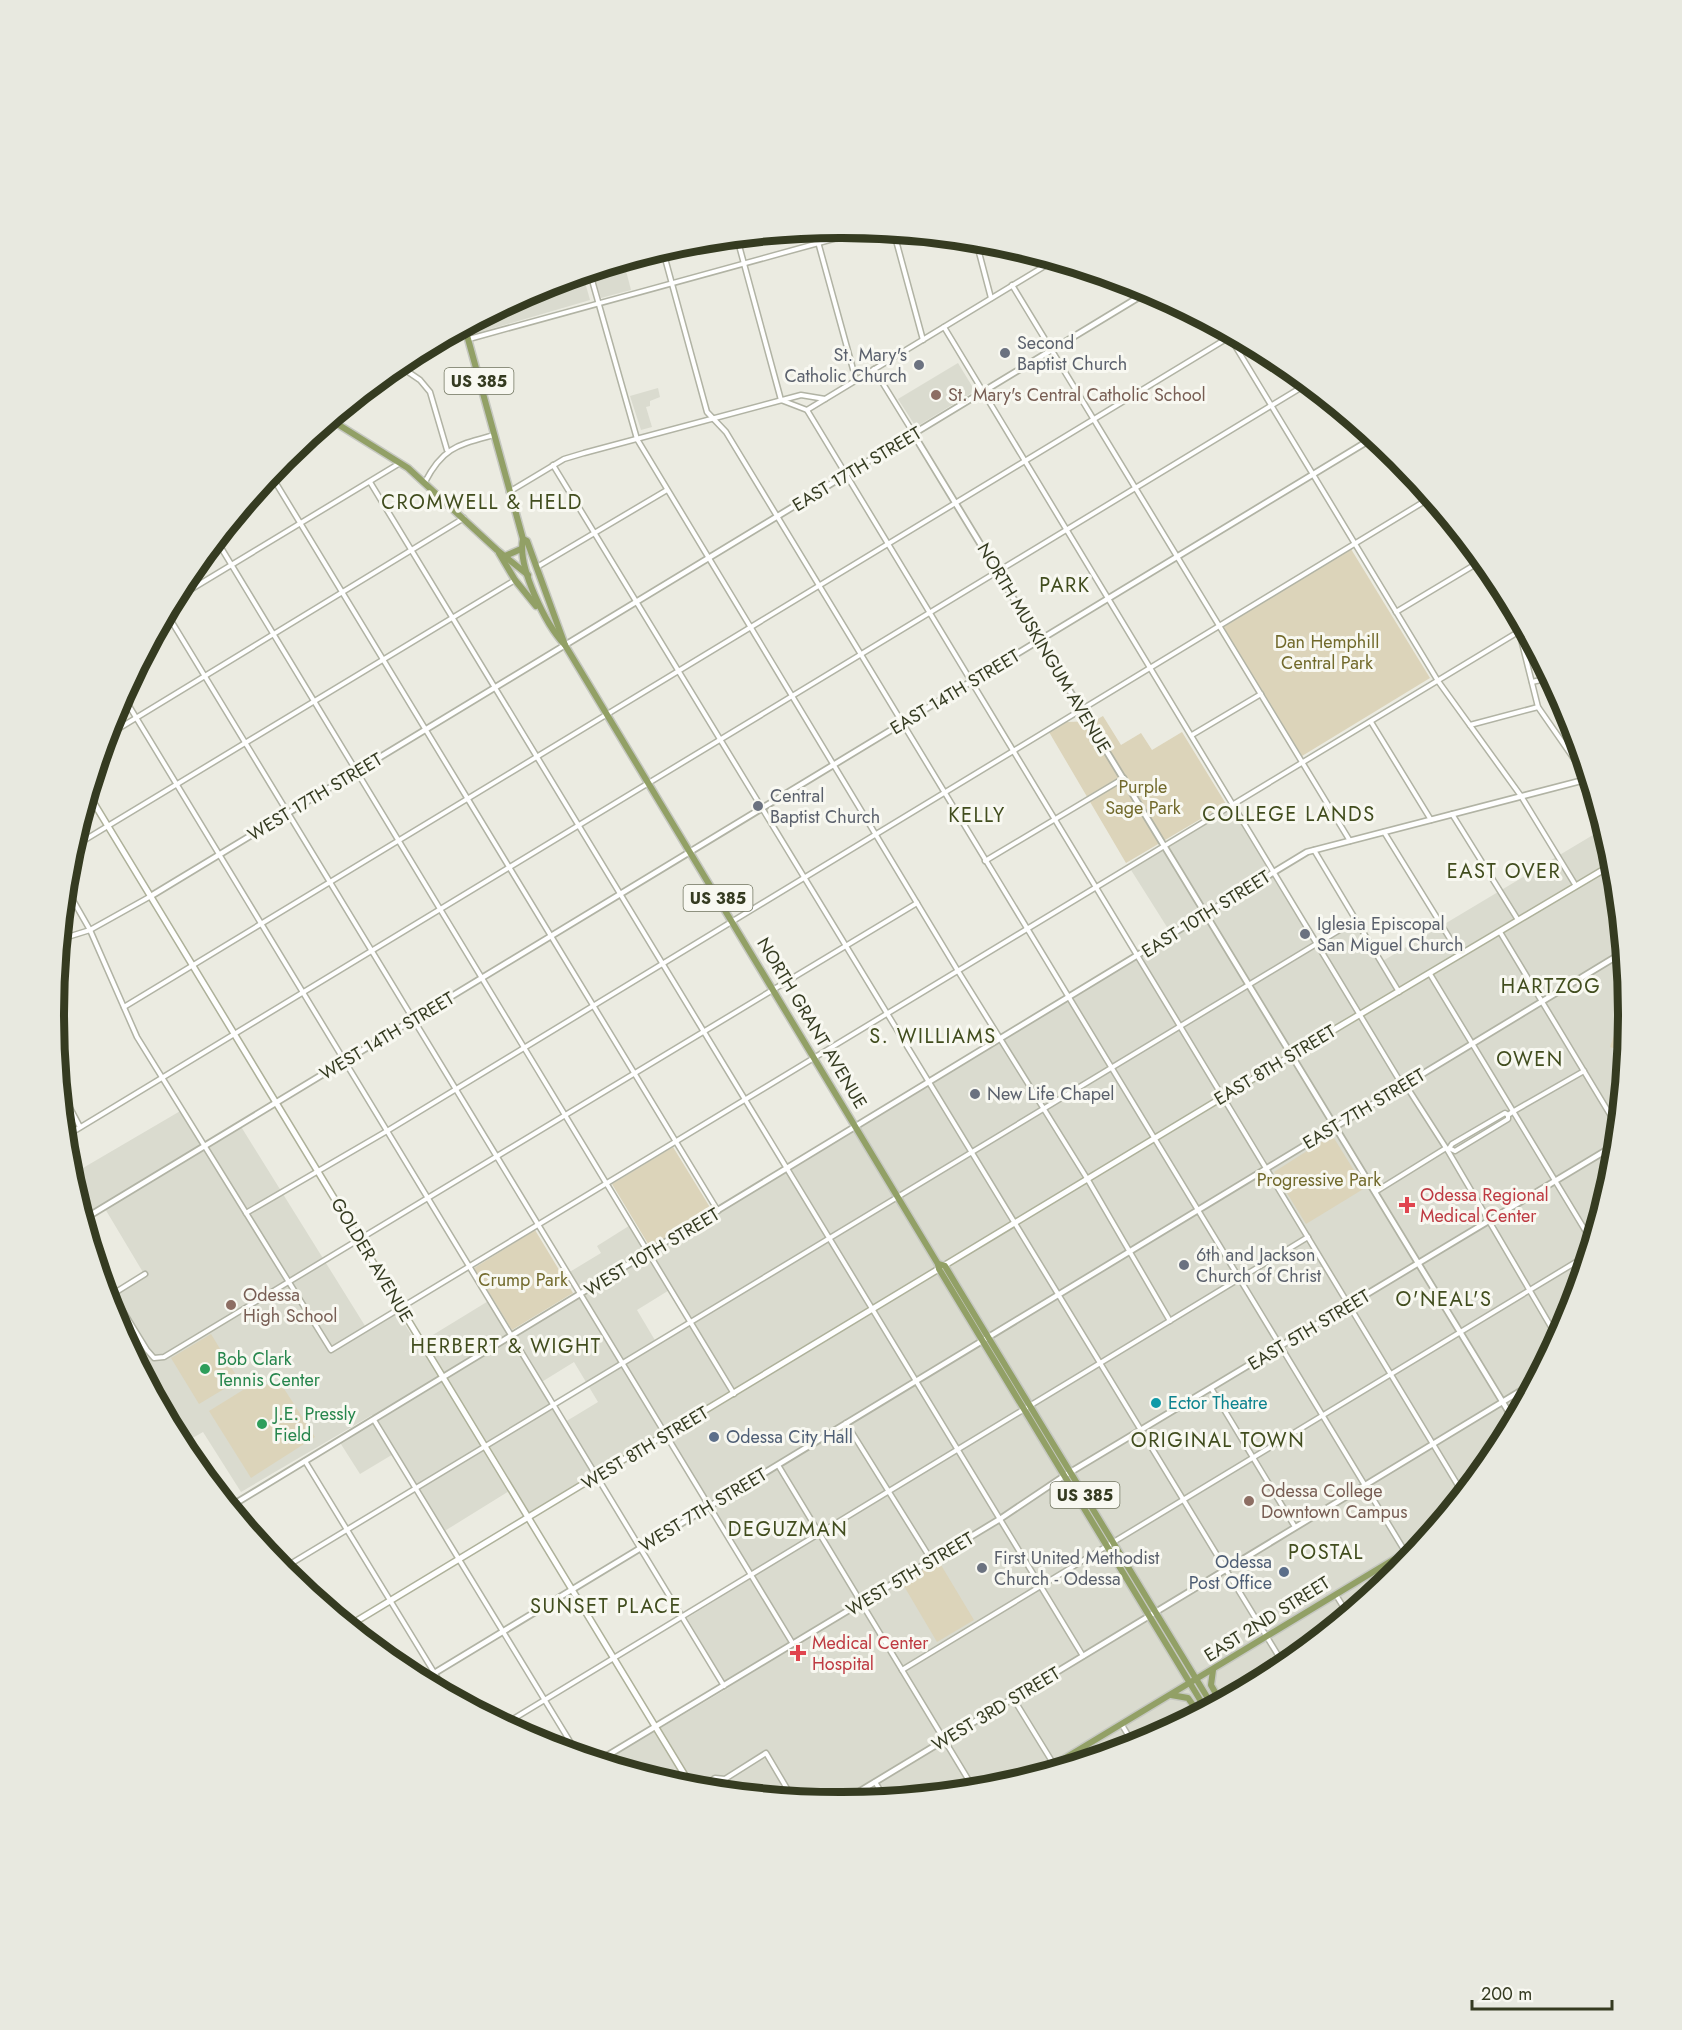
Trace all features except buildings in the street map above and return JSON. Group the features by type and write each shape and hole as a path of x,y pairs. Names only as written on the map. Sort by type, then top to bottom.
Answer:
{"main road":[{"name":"US 385","path":"467,336 509,492 542,587"},
{"path":"338,424 401,463 425,482 497,550 542,587"},
{"path":"505,556 521,549 524,539"},
{"name":"US 385","path":"521,549 540,611"},
{"path":"497,550 515,580 540,611"},
{"name":"NORTH GRANT AVENUE","path":"542,587 565,645"},
{"name":"NORTH GRANT AVENUE","path":"540,611 552,632 565,645 985,1338 1071,1472 1110,1544"},
{"name":"GOLDER AVENUE","path":"94,803 685,1776"},
{"name":"EAST 8TH STREET","path":"941,1266 1016,1224 1360,1014 1604,870"},
{"name":"WEST 8TH STREET","path":"356,1621 734,1394 941,1266"},
{"name":"NORTH GRANT AVENUE","path":"985,1338 1023,1409 1064,1476 1110,1544 1193,1682 1202,1701"},
{"name":"EAST 2ND STREET","path":"1074,1755 1335,1594 1389,1564"},
{"path":"1213,1670 1211,1685 1216,1694"},
{"name":"NORTH GRANT AVENUE","path":"1193,1682 1207,1699"},
{"path":"1171,1695 1188,1698 1193,1706"}],"street":[{"path":"468,339 838,238"},
{"path":"817,239 856,380"},
{"path":"896,240 923,340"},
{"path":"739,245 781,400"},
{"path":"979,251 991,298"},
{"path":"665,259 707,412 726,432 1404,1550"},
{"path":"807,410 1045,266"},
{"path":"592,280 637,439 958,971 1088,1179 1170,1321"},
{"path":"1012,285 1350,841"},
{"name":"EAST 17TH STREET","path":"565,645 1138,298"},
{"path":"944,327 1192,735 1315,943 1398,1078 1405,1084 1448,1149 1488,1222 1551,1327"},
{"path":"124,1007 1223,340"},
{"path":"1238,348 1438,681 1521,796 1576,886"},
{"name":"NORTH MUSKINGUM AVENUE","path":"874,369 1508,1411"},
{"path":"407,371 420,380 430,392 447,450"},
{"path":"73,1131 1299,389"},
{"path":"509,492 564,459 801,395 825,399"},
{"path":"781,400 807,410 1458,1486"},
{"path":"425,482 433,467 447,450 494,435"},
{"name":"EAST 14TH STREET","path":"690,852 1365,443"},
{"path":"192,589 401,463"},
{"path":"553,465 1279,1656"},
{"path":"370,482 1083,1656"},
{"path":"276,483 718,1212"},
{"path":"536,567 667,490"},
{"path":"246,1213 387,1131 1424,502"},
{"path":"121,727 465,518"},
{"path":"221,548 734,1394"},
{"path":"1396,612 1474,565"},
{"path":"85,841 515,580"},
{"path":"172,622 793,1645"},
{"path":"73,901 90,930 137,1036 331,1350 608,1185 1516,633"},
{"name":"WEST 17TH STREET","path":"69,937 90,930 151,896 565,645"},
{"path":"1525,650 1538,707 1573,758"},
{"path":"1532,682 1541,680"},
{"path":"1192,735 1261,694"},
{"path":"129,706 725,1686"},
{"path":"1470,725 1538,707"},
{"path":"1371,722 1431,820"},
{"path":"986,861 1124,778"},
{"name":"EAST 10TH STREET","path":"857,1127 1314,850 1581,781"},
{"path":"1452,814 1518,921"},
{"path":"1384,832 1461,956"},
{"path":"1314,850 1400,992"},
{"name":"WEST 14TH STREET","path":"91,1215 690,852"},
{"path":"130,1326 154,1358 164,1357 918,903"},
{"path":"291,1563 1356,920"},
{"path":"1500,932 1611,1116"},
{"name":"EAST 7TH STREET","path":"985,1338 1615,957"},
{"path":"1431,974 1586,1232"},
{"path":"1375,1192 1448,1149 1452,1144 1478,1128 1504,1113 1508,1115 1584,1071"},
{"path":"70,1109 80,1127"},
{"name":"WEST 10TH STREET","path":"237,1503 857,1127"},
{"name":"EAST 5TH STREET","path":"1064,1476 1350,1307 1605,1151"},
{"path":"514,1718 1308,1237"},
{"path":"902,1670 1461,1334 1577,1261"},
{"path":"116,1292 145,1275"},
{"name":"WEST 7TH STREET","path":"434,1673 985,1338"},
{"path":"1211,1388 1295,1527"},
{"name":"WEST 3RD STREET","path":"860,1791 1519,1392"},
{"path":"374,1420 570,1742"},
{"path":"846,1423 932,1561"},
{"path":"305,1461 437,1677"},
{"path":"778,1465 969,1781"},
{"name":"WEST 5TH STREET","path":"608,1755 932,1561 1064,1476"},
{"path":"1335,1594 1343,1607"},
{"path":"1013,1698 1052,1762"},
{"path":"1122,1725 1129,1736"},
{"path":"712,1781 725,1779 766,1753 788,1790"},
{"path":"875,1782 880,1790"}],"shaded area":[{"path":"626,269 631,290 601,298 595,279"},
{"path":"585,282 590,300 477,333 476,331 498,319"},
{"name":"St. Mary's Central Catholic School","path":"958,363 975,391 916,427 898,399"},
{"path":"658,388 660,397 650,401 650,406 646,407 652,427 641,430 630,396"},
{"path":"1234,805 1317,942 1356,920 1381,962 1596,833 1611,914 1616,964 1618,1015 1616,1066 1603,1166 1576,1265 1537,1358 1513,1403 1487,1446 1457,1488 1425,1527 1353,1599 1272,1661 1184,1711 1091,1750 1042,1765 992,1777 942,1785 841,1792 740,1785 687,1776 659,1729 728,1688 687,1618 752,1578 666,1436 529,1519 511,1490 443,1532 395,1453 360,1474 339,1441 374,1419 372,1415 241,1492 203,1432 191,1439 145,1358 116,1292 144,1274 104,1207 91,1215 80,1170 182,1110 205,1146 240,1125 367,1329 398,1313 417,1344 405,1352 490,1300 512,1336 581,1295 568,1273 601,1253 597,1246 632,1224 650,1253 1172,935 1131,870 1165,846","holes":["671,1289 691,1321 656,1342 637,1310","574,1362 598,1402 565,1422 540,1383"]},
{"path":"655,1727 685,1776 640,1765 608,1755"},
{"path":"565,1734 570,1742 559,1738"}],"green space":[{"name":"Dan Hemphill Central Park","path":"1351,549 1430,678 1302,756 1223,627"},
{"name":"Purple Sage Park","path":"1103,716 1121,745 1141,733 1152,750 1182,732 1226,804 1126,863 1049,732 1067,722 1094,721"},
{"path":"1618,1027 1617,1049 1610,1047"},
{"name":"Progressive Park","path":"1332,1135 1365,1188 1306,1224 1274,1172"},
{"path":"673,1147 711,1209 650,1247 612,1184"},
{"name":"Crump Park","path":"535,1230 573,1293 512,1330 474,1268"},
{"name":"Bob Clark Tennis Center","path":"211,1334 239,1380 199,1404 171,1358"},
{"name":"J.E. Pressly Field","path":"263,1384 283,1387 315,1437 251,1478 209,1411 243,1390"},
{"path":"938,1560 974,1620 937,1642 901,1581"}],"place":[{"name":"Second Baptist Church","path":"1005,353"},
{"name":"St. Mary's Catholic Church","path":"919,365"},
{"name":"St. Mary's Central Catholic School","path":"936,395"},
{"name":"Central Baptist Church","path":"758,806"},
{"name":"Iglesia Episcopal San Miguel Church","path":"1305,934"},
{"name":"New Life Chapel","path":"975,1094"},
{"name":"Odessa Regional Medical Center","path":"1407,1205"},
{"name":"6th and Jackson Church of Christ","path":"1184,1265"},
{"name":"Odessa High School","path":"231,1305"},
{"name":"Bob Clark Tennis Center","path":"205,1369"},
{"name":"Ector Theatre","path":"1156,1403"},
{"name":"J.E. Pressly Field","path":"262,1424"},
{"name":"Odessa City Hall","path":"714,1437"},
{"name":"Odessa College Downtown Campus","path":"1249,1501"},
{"name":"First United Methodist Church - Odessa","path":"982,1568"},
{"name":"Odessa Post Office","path":"1284,1572"},
{"name":"Medical Center Hospital","path":"798,1653"}],"district":[{"name":"CROMWELL & HELD","path":"482,502"},
{"name":"PARK","path":"1065,585"},
{"name":"COLLEGE LANDS","path":"1289,814"},
{"name":"KELLY","path":"977,815"},
{"name":"EAST OVER","path":"1504,871"},
{"name":"HARTZOG","path":"1551,986"},
{"name":"S. WILLIAMS","path":"933,1036"},
{"name":"OWEN","path":"1530,1059"},
{"name":"O'NEAL'S","path":"1444,1299"},
{"name":"HERBERT & WIGHT","path":"506,1346"},
{"name":"ORIGINAL TOWN","path":"1218,1440"},
{"name":"DEGUZMAN","path":"788,1529"},
{"name":"POSTAL","path":"1326,1552"},
{"name":"SUNSET PLACE","path":"606,1606"}]}
